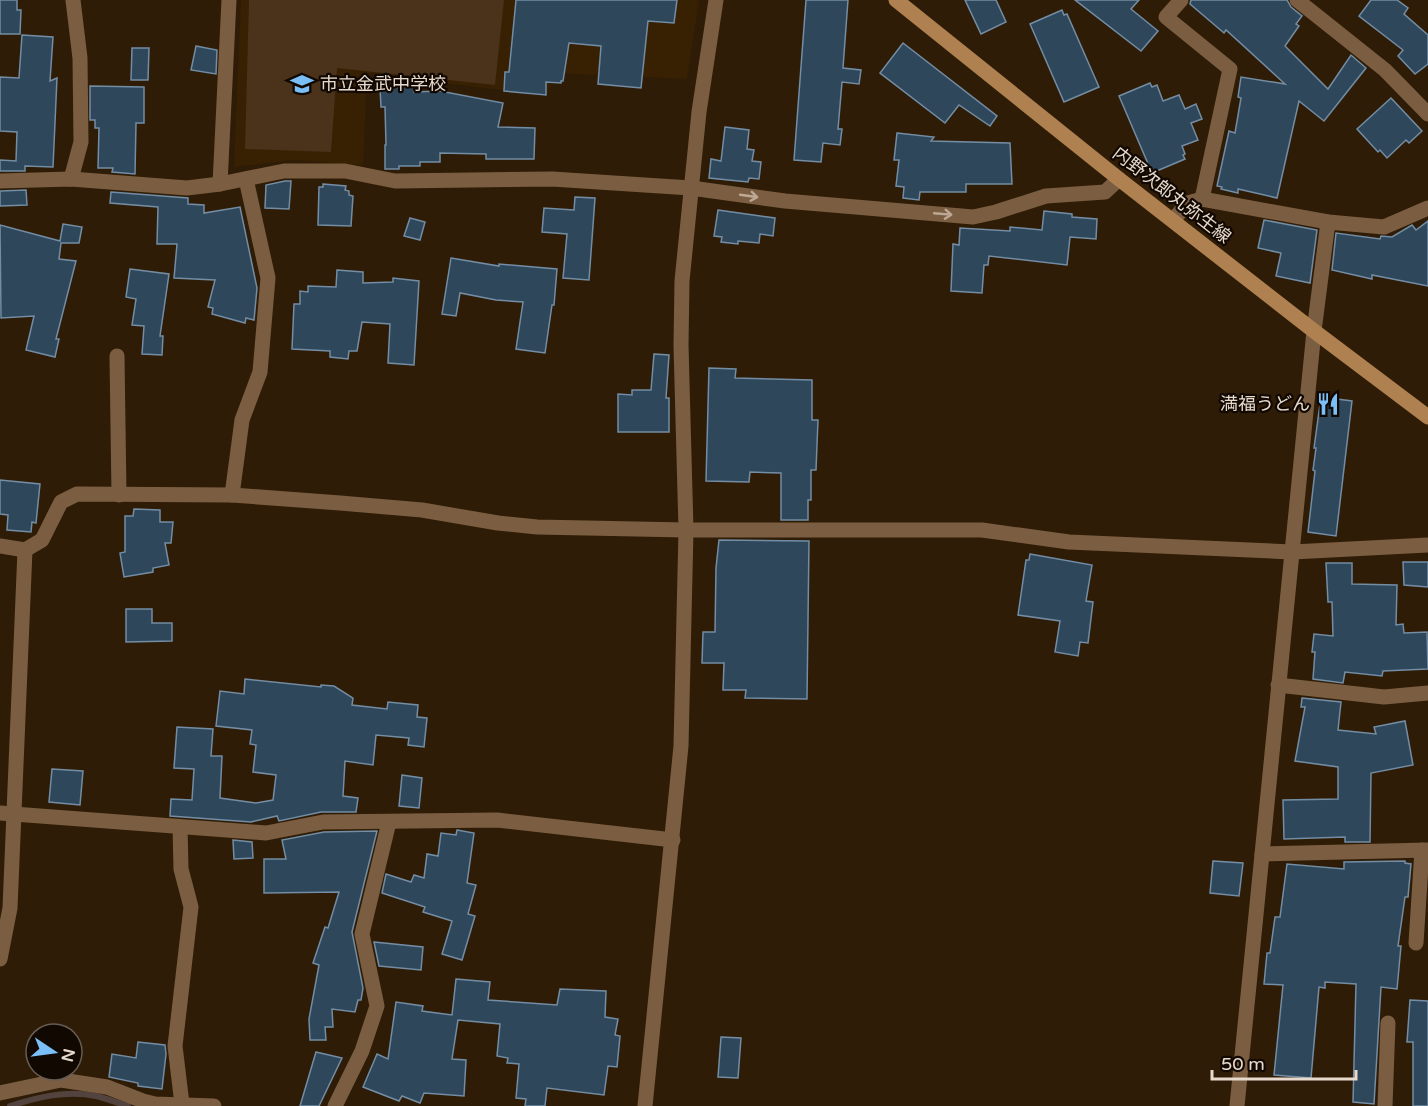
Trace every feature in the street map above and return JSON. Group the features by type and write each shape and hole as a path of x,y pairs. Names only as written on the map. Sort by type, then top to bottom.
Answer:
{"main road":[{"name":"内野次郎丸弥生線","path":"896,0 1119,179 1428,417"}],"street":[{"path":"71,179 81,142 80,58 73,0"},
{"path":"220,184 229,0"},
{"path":"645,1106 681,746 686,530 681,345 682,282 699,112 716,0"},
{"path":"1181,0 1166,16 1230,69 1202,199"},
{"path":"1297,0 1385,70 1428,114"},
{"path":"0,181 71,179 187,188 284,171 345,171 395,181 552,179 691,188 785,201 973,217 1046,196 1105,192 1119,179"},
{"path":"232,495 242,420 260,372 268,278 246,179"},
{"path":"1173,220 1188,203 1202,199 1328,222 1384,227 1428,208"},
{"path":"1238,1106 1314,331 1328,222"},
{"path":"117,356 119,495"},
{"path":"0,546 25,550 42,540 61,502 77,494 232,495 422,510 537,527 686,530 982,530 1069,542 1292,552 1428,545"},
{"path":"0,958 10,908 7,813 25,550"},
{"path":"1278,685 1384,697 1428,693"},
{"path":"7,813 267,833 323,822 497,820 673,840"},
{"path":"335,1106 362,1051 377,1006 362,934 389,822"},
{"path":"180,827 181,869 191,908 175,1046 182,1104"},
{"path":"1262,854 1425,850 1416,943"},
{"path":"1385,1106 1388,1023"},
{"path":"0,1093 61,1080 107,1087 131,1101 214,1106"}],"shaded area":[{"name":"市立金武中学校","path":"241,0 699,0 687,79 554,73 548,93 500,90 367,73 363,165 293,160 234,167"},
{"path":"249,0 504,0 495,85 337,68 331,152 245,149"}],"building":[{"path":"0,0 17,0 17,10 21,10 20,34 0,34"},
{"path":"516,0 677,0 674,23 648,21 641,88 598,84 601,46 569,43 563,81 561,83 546,82 546,95 504,91 505,72 509,72"},
{"path":"806,0 848,0 843,68 861,70 859,84 842,82 838,129 842,129 840,145 823,143 821,162 794,160"},
{"path":"965,0 996,0 1006,22 981,34"},
{"path":"1075,0 1139,0 1131,9 1158,31 1141,51"},
{"path":"1191,0 1287,0 1291,7 1302,16 1296,24 1299,26 1285,46 1328,89 1351,55 1366,68 1324,121 1299,101 1277,198 1238,189 1238,193 1217,186 1229,131 1235,133 1241,98 1238,97 1241,77 1285,84 1226,30 1224,33 1190,4"},
{"path":"1371,0 1397,0 1408,8 1404,14 1428,35 1428,64 1415,74 1398,56 1403,50 1359,16"},
{"path":"1062,10 1064,15 1067,14 1099,87 1064,102 1030,24"},
{"path":"22,35 53,37 50,81 57,78 53,167 25,166 25,171 0,171 0,160 16,161 17,132 0,131 0,77 19,78"},
{"path":"903,43 997,116 990,126 959,105 945,123 880,73"},
{"path":"196,46 217,50 216,74 191,70"},
{"path":"132,48 149,48 148,80 131,80"},
{"path":"1150,83 1152,87 1157,85 1163,101 1179,95 1185,109 1196,104 1202,119 1191,123 1198,140 1182,146 1185,159 1152,173 1119,96"},
{"path":"90,86 144,87 144,123 136,123 135,174 112,172 113,168 98,168 99,128 95,128 95,120 90,120"},
{"path":"414,87 414,92 440,91 503,103 498,127 535,128 534,159 486,159 486,154 440,153 440,162 420,162 420,166 385,169 385,107 381,107 380,88"},
{"path":"1391,98 1422,131 1409,143 1406,140 1387,158 1380,150 1378,152 1357,129"},
{"path":"725,127 749,130 747,149 754,150 752,161 761,162 759,179 749,178 748,182 709,178 711,159 721,161"},
{"path":"897,133 934,137 931,141 1010,143 1012,184 966,184 966,192 920,192 919,200 903,198 904,187 896,186 899,160 894,160"},
{"path":"291,181 289,209 265,208 266,185"},
{"path":"323,184 346,186 345,190 353,196 351,226 318,225 319,187 323,187"},
{"path":"26,190 27,205 0,206 0,191"},
{"path":"111,192 188,198 188,204 204,205 204,213 240,207 257,288 254,320 246,318 245,323 212,314 213,308 208,307 215,280 174,278 177,244 157,244 158,207 110,203"},
{"path":"575,197 595,198 589,280 563,278 567,234 542,232 544,208 574,210"},
{"path":"718,210 775,218 773,236 760,234 759,243 721,242 722,237 714,236"},
{"path":"1044,211 1097,219 1096,239 1070,237 1067,265 989,256 988,265 984,265 982,293 951,291 953,244 959,245 960,228 1010,231 1010,227 1042,230"},
{"path":"410,218 425,222 420,240 404,236"},
{"path":"1264,220 1317,230 1310,283 1276,276 1281,253 1258,248"},
{"path":"1428,221 1428,286 1372,275 1372,279 1332,270 1336,233 1380,239 1381,236 1392,237 1412,225 1416,230"},
{"path":"63,224 82,227 79,243 61,243 59,259 76,261 56,339 59,339 55,357 26,350 34,316 1,318 0,225 60,241"},
{"path":"451,258 499,266 499,264 557,269 554,305 552,305 545,353 516,349 523,302 496,300 460,293 456,316 442,314"},
{"path":"130,269 169,274 160,336 163,336 162,355 142,354 144,326 132,325 136,299 126,297"},
{"path":"337,270 363,272 363,283 393,282 393,278 419,281 414,365 388,363 390,324 362,322 357,351 349,351 348,359 330,357 330,351 292,349 294,304 300,304 300,291 308,292 308,286 336,287"},
{"path":"654,354 669,355 666,398 669,398 669,432 618,432 618,394 632,395 632,390 651,390"},
{"path":"709,368 736,369 735,378 812,380 812,420 818,420 816,470 811,470 808,520 781,520 781,473 750,472 749,482 706,481"},
{"path":"1321,397 1352,401 1336,536 1308,532 1315,471 1313,470 1316,448 1314,448"},
{"path":"0,480 40,484 36,523 32,522 31,532 7,530 8,515 0,514"},
{"path":"134,509 160,510 160,522 173,522 171,543 165,543 169,565 153,568 153,572 124,577 120,553 125,552 125,516 133,516"},
{"path":"719,540 809,541 807,699 745,698 746,690 723,690 724,663 702,663 703,632 715,632"},
{"path":"1030,554 1092,565 1086,601 1093,602 1088,643 1080,642 1078,656 1055,652 1060,621 1018,615 1026,560 1029,560"},
{"path":"1403,562 1428,562 1428,587 1404,585"},
{"path":"1326,563 1352,563 1352,584 1397,585 1396,625 1403,624 1404,633 1427,632 1428,669 1383,671 1382,676 1345,672 1343,683 1313,679 1314,634 1333,636 1332,602 1328,602"},
{"path":"126,609 152,609 152,623 172,623 172,641 126,642"},
{"path":"245,679 321,687 321,685 334,686 353,698 352,705 387,709 388,702 418,705 417,717 427,718 424,747 408,745 409,738 376,735 373,765 345,761 343,796 358,798 356,812 321,812 279,821 277,816 251,822 170,816 171,799 192,800 194,769 174,768 177,727 213,729 211,756 222,756 220,798 256,803 273,800 276,775 253,772 256,745 250,744 252,730 216,726 220,691 244,694"},
{"path":"1302,698 1341,702 1338,730 1376,734 1374,727 1405,721 1413,765 1371,773 1370,842 1345,842 1345,837 1284,839 1283,800 1338,799 1338,767 1295,761 1305,707 1301,707"},
{"path":"52,769 83,771 80,805 49,802"},
{"path":"402,775 422,778 419,808 399,806"},
{"path":"457,830 474,833 467,883 476,885 468,914 475,916 462,960 442,954 452,921 423,912 425,907 382,893 386,874 411,882 414,875 424,878 427,854 438,856 441,833 456,835"},
{"path":"377,831 352,932 363,988 361,1000 358,1000 355,1012 332,1009 333,1027 325,1027 326,1040 310,1040 309,1019 319,965 313,963 325,927 328,928 339,892 264,893 264,859 286,859 282,840 324,832"},
{"path":"233,840 252,842 253,858 234,859"},
{"path":"1213,861 1243,863 1239,896 1210,893"},
{"path":"1405,861 1411,864 1408,897 1405,897 1398,946 1401,946 1397,989 1381,987 1374,1104 1353,1102 1356,984 1325,982 1325,988 1319,987 1311,1078 1274,1075 1283,985 1264,984 1267,953 1270,953 1275,917 1280,917 1287,864 1344,869 1344,862"},
{"path":"374,942 423,947 421,970 379,966"},
{"path":"456,979 490,982 488,1000 557,1005 560,989 606,991 605,1017 618,1019 615,1035 620,1036 617,1067 608,1066 604,1095 547,1088 545,1106 525,1106 526,1099 516,1098 519,1064 507,1063 508,1058 497,1056 500,1024 458,1020 452,1059 466,1060 464,1096 424,1093 420,1103 402,1096 399,1101 363,1087 377,1054 388,1059 396,1002 423,1006 422,1011 452,1015"},
{"path":"1410,1000 1428,1001 1428,1106 1413,1106 1413,1042 1407,1042"},
{"path":"721,1037 741,1038 738,1078 718,1077"},
{"path":"138,1042 165,1045 162,1089 138,1086 138,1083 109,1077 112,1054 136,1058"},
{"path":"316,1052 342,1058 319,1106 300,1106"}],"waterway":[{"path":"10,1106 63,1094 96,1096 128,1106"}],"place":[{"name":"市立金武中学校","path":"302,84"},
{"name":"満福うどん","path":"1328,404"}]}
